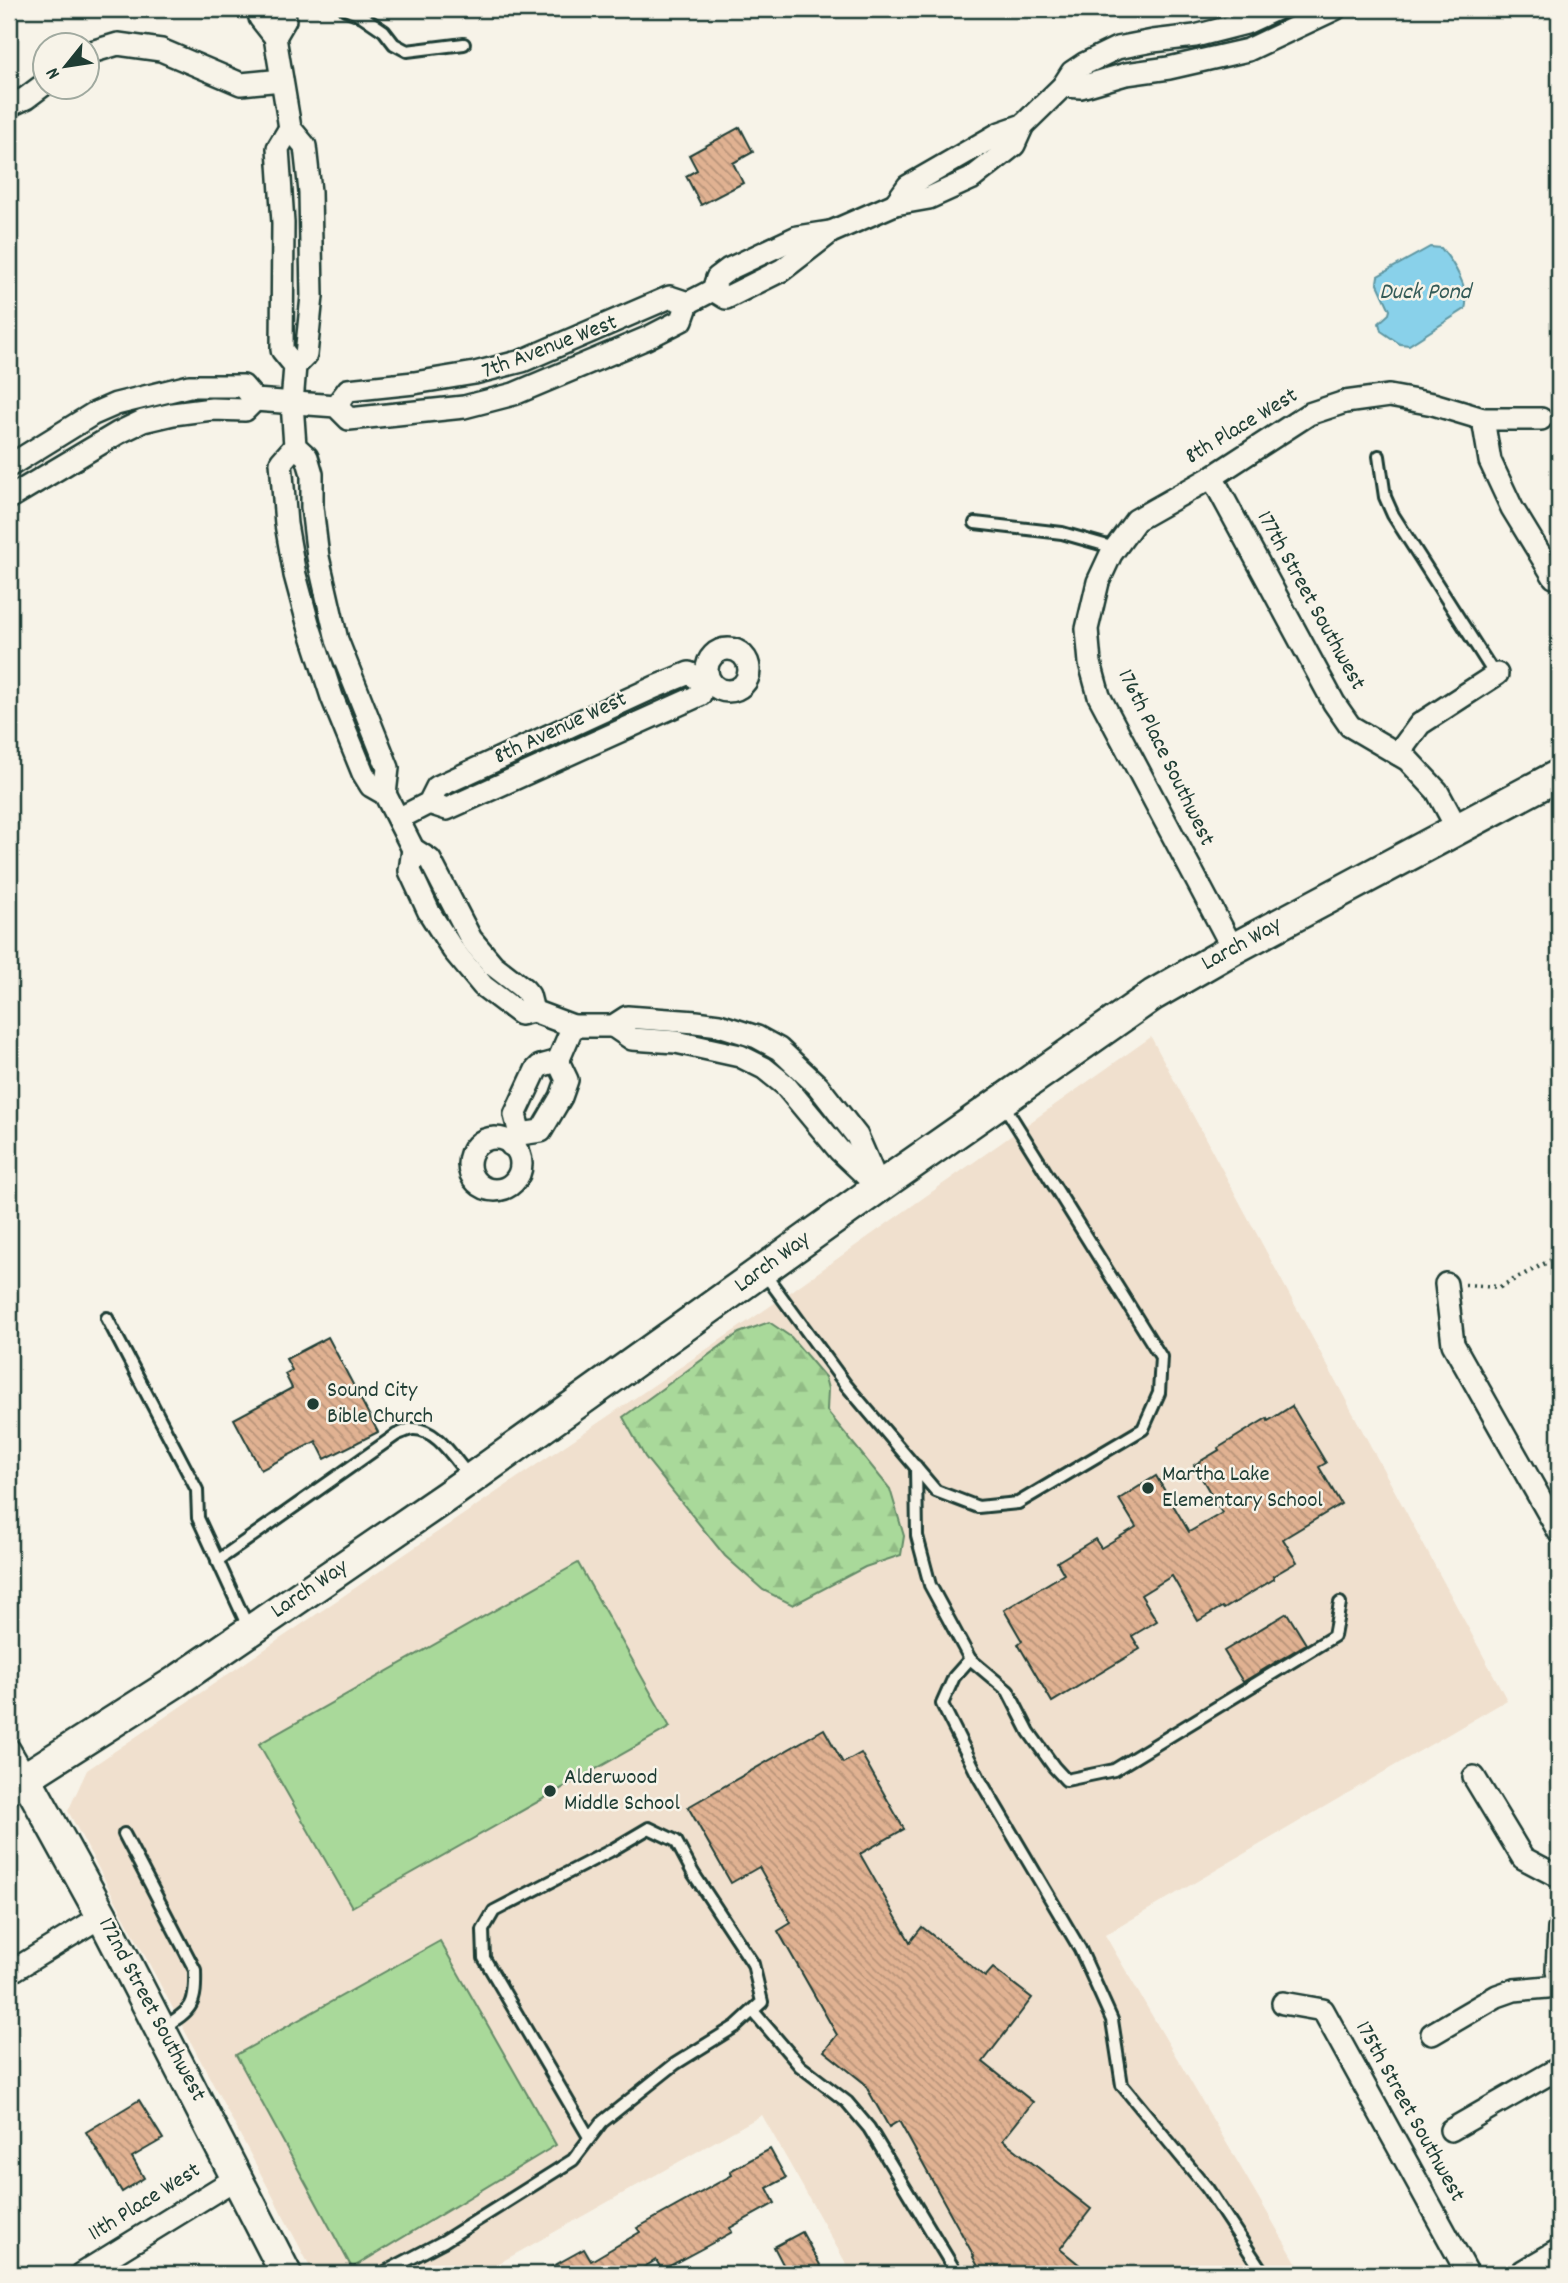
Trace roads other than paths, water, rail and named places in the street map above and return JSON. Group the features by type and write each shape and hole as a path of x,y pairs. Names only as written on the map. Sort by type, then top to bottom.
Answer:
{"main road":[{"name":"Larch Way","path":"17,1783 177,1681 471,1479 1153,995 1233,949 1559,775"},
{"name":"172nd Street Southwest","path":"17,1783 102,1916 286,2274"}],"street":[{"path":"259,9 260,19 275,37 290,128 305,146 310,192 312,296 306,355 295,366 292,403 295,446 307,457 312,474 312,507 318,557 337,640 388,768 385,794"},
{"path":"275,37 285,20 284,9"},
{"name":"7th Avenue West","path":"335,406 348,390 475,373 522,361 670,298 688,303 713,290 717,278 729,269 797,237 831,232 895,204 929,198 971,180 1014,145 1023,125 1063,86 1072,72 1084,64 1117,48 1195,36 1246,23 1276,9"},
{"path":"1063,86 1081,87 1126,74 1169,68 1248,50 1335,9"},
{"path":"102,49 118,44 161,50 241,84 282,80"},
{"path":"9,106 32,94"},
{"path":"290,128 278,148 283,223 282,350 295,366"},
{"name":"7th Avenue West","path":"9,466 93,414 116,404 189,386 243,386 255,400 335,406 348,419 464,407 514,394 647,338 682,320 688,303"},
{"name":"8th Place West","path":"1098,582 1115,548 1136,520 1212,477 1310,414 1345,402 1389,396 1433,404 1483,419 1541,419"},
{"name":"7th Avenue West","path":"9,498 143,421 173,414 245,410 255,400"},
{"path":"1483,419 1490,461 1512,508 1554,577"},
{"path":"295,446 281,461 286,524 295,575 332,697 363,773 371,786 385,794 413,849 430,860 471,939 493,965 524,989 529,995 533,1011 573,1026 613,1026 632,1039 676,1042 740,1056 764,1068 785,1085 839,1150 879,1187"},
{"name":"177th Street Southwest","path":"1212,477 1334,703 1350,726 1408,760 1437,791 1458,830"},
{"name":"176th Place Southwest","path":"1098,582 1087,629 1090,663 1099,696 1233,949"},
{"path":"1398,754 1420,723 1496,674"},
{"name":"8th Avenue West","path":"398,819 429,803 447,809 519,777 700,695 706,680"},
{"path":"558,1061 540,1066 536,1070 515,1115 516,1139 541,1131 561,1097 567,1080 558,1061 573,1026"},
{"path":"1446,1284 1453,1344 1559,1532"},
{"name":"172nd Street Southwest","path":"9,1749 17,1783"},
{"path":"1474,1777 1523,1858 1559,1877"},
{"path":"9,1973 102,1916"},
{"path":"1432,2034 1497,1996 1514,1990 1559,1985 1559,1929"},
{"name":"175th Street Southwest","path":"1283,2003 1323,2010 1468,2274"},
{"path":"1451,2130 1559,2068"},
{"name":"11th Place West","path":"80,2274 238,2177"},
{"path":"1523,2271 1559,2250"}],"lane":[{"path":"345,9 362,16 384,31 394,44 407,51 464,44"},
{"path":"1379,456 1385,497 1393,515 1496,674"},
{"path":"975,523 1062,533 1115,548"},
{"path":"763,1271 846,1385 936,1490 978,1507 1017,1503 1143,1429 1159,1393 1161,1357 1002,1101"},
{"path":"107,1318 197,1490 198,1518 250,1631"},
{"path":"217,1561 367,1456 411,1429 425,1431 440,1442 471,1479"},
{"path":"916,1466 917,1536 930,1585 970,1659 1007,1691 1029,1732 1054,1768 1066,1780 1115,1770 1334,1636 1340,1603"},
{"path":"970,1659 954,1677 942,1704 979,1778 1080,1950 1112,2020 1122,2085 1207,2188 1264,2274"},
{"path":"381,2274 444,2241 573,2160 602,2122 675,2064 736,2026 762,2002 753,1964 693,1873 676,1841 649,1828 494,1911 484,1930 484,1958 589,2137"},
{"path":"124,1834 195,1970 192,2004 184,2015 160,2028"},
{"path":"753,2011 800,2066 847,2102 869,2127 957,2274"}],"water":[{"name":"Duck Pond","path":"1430,247 1441,248 1455,268 1465,293 1465,309 1409,345 1400,344 1381,331 1379,323 1390,310 1377,282 1378,276"}],"place":[{"name":"Sound City Bible Church","path":"313,1404"},
{"name":"Martha Lake Elementary School","path":"1148,1488"},
{"name":"Alderwood Middle School","path":"550,1791"}]}
